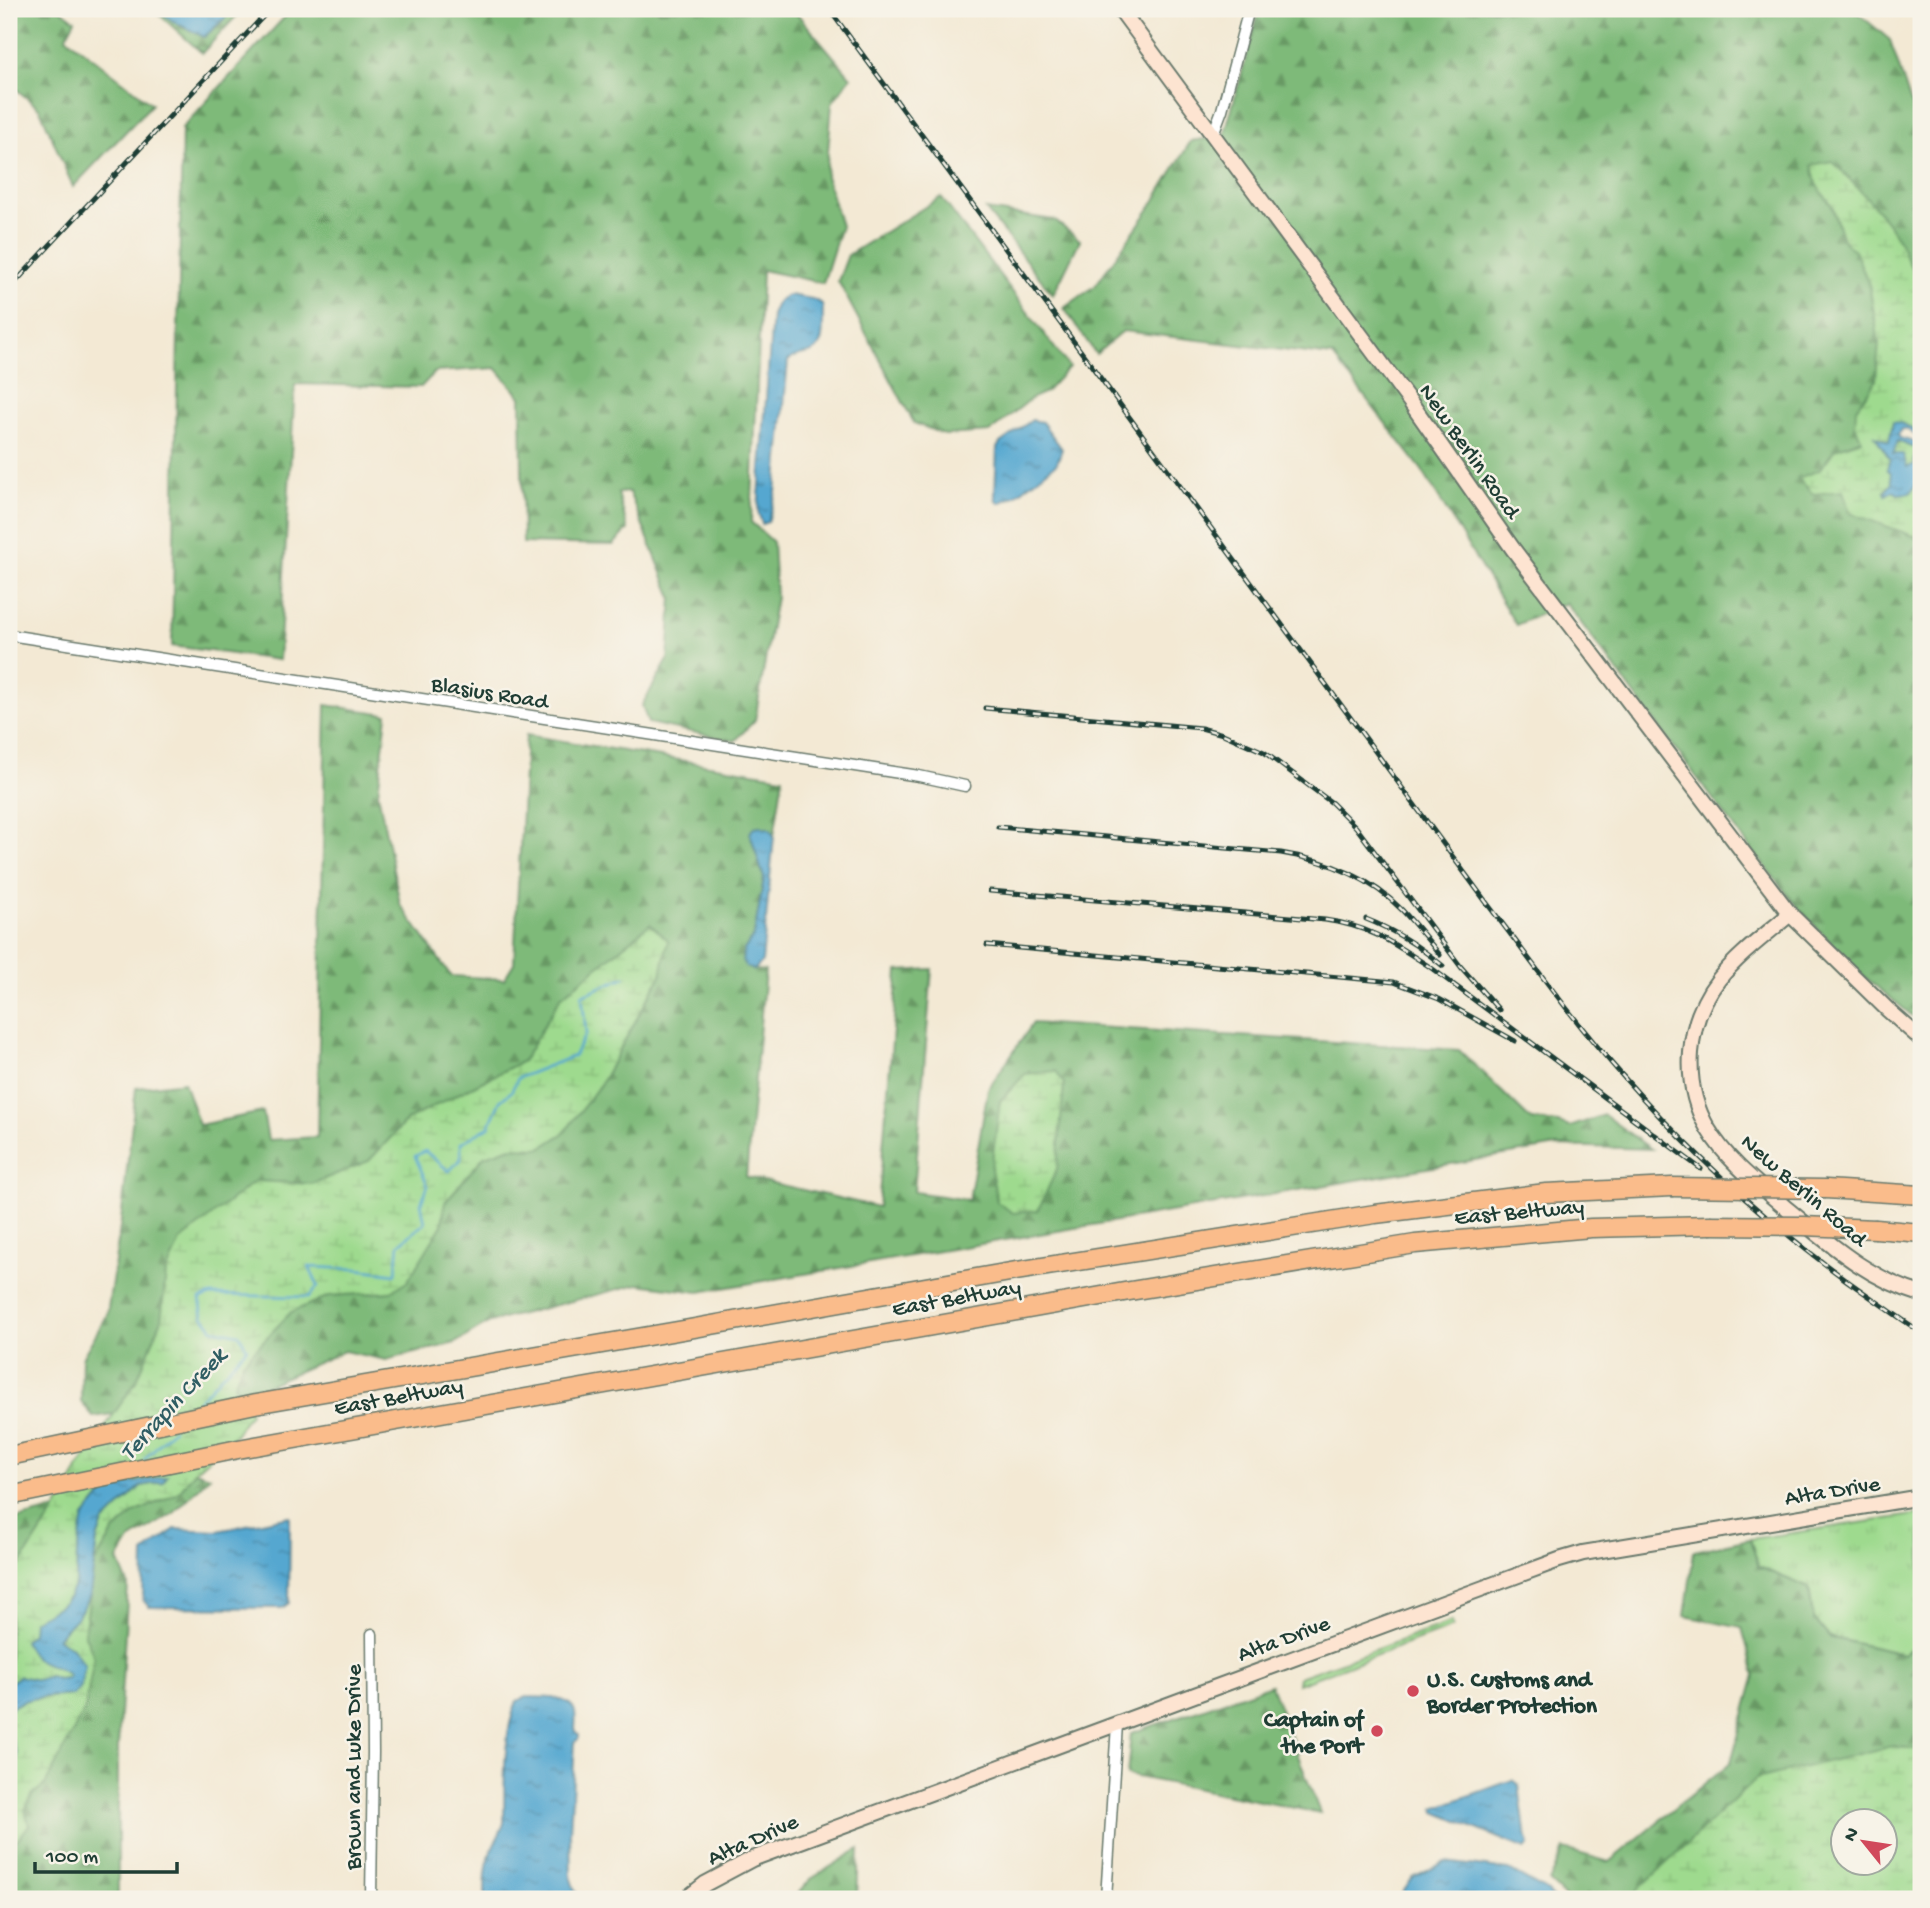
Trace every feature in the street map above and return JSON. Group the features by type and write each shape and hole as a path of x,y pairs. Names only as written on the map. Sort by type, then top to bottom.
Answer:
{"highway":[{"name":"East Beltway","path":"9,1456 255,1404 1010,1272 1375,1214 1546,1193 1672,1187 1826,1189 1921,1195"},
{"name":"East Beltway","path":"9,1496 238,1448 1124,1292 1415,1244 1591,1228 1710,1225 1803,1226 1921,1233"}],"street":[{"name":"New Berlin Road","path":"1120,9 1411,403 1513,549 1790,914 1921,1039"},
{"path":"1213,134 1249,9"},
{"name":"Blasius Road","path":"9,635 919,776 965,786"},
{"name":"New Berlin Road","path":"1790,914 1721,976 1701,1010 1690,1057 1691,1081 1699,1107 1707,1128 1720,1145 1735,1163 1769,1194 1826,1241 1874,1275 1921,1294"},
{"name":"Alta Drive","path":"686,1899 705,1884 752,1859 1559,1560 1596,1551 1921,1497"},
{"name":"Brown and Luke Drive","path":"371,1899 372,1634"},
{"path":"1106,1899 1117,1724"}],"green space":[{"path":"9,9 60,9 75,20 66,37 152,104 73,187 40,109 9,83"},
{"path":"153,9 204,37 235,9 243,9 202,53"},
{"path":"292,9 793,9 851,77 832,103 826,176 841,226 823,283 762,270 751,522 773,542 776,597 755,720 735,741 648,723 642,705 668,660 672,597 629,492 618,493 628,530 613,545 523,543 521,397 496,368 435,372 421,387 295,384 279,660 172,646 182,128"},
{"path":"1260,9 1853,9 1890,40 1921,134 1921,283 1886,221 1832,161 1816,184 1832,206 1843,240 1856,253 1869,284 1879,343 1876,381 1856,408 1862,439 1835,449 1820,470 1799,478 1843,491 1887,526 1921,541 1921,1023 1861,974 1801,911 1746,843 1566,603 1516,625 1422,470 1333,356 1123,331 1096,354 1064,308 1095,286 1149,210 1191,141 1224,136"},
{"path":"1832,161 1886,221 1921,283 1921,406 1914,415 1921,432 1900,423 1889,442 1876,437 1890,459 1892,482 1885,491 1898,494 1919,482 1921,485 1921,541 1850,513 1843,491 1813,494 1798,478 1820,470 1835,449 1862,440 1855,426 1856,408 1876,381 1879,343 1869,284 1856,253 1843,240 1832,206 1816,184 1812,165"},
{"path":"941,197 1069,367 1046,392 1032,398 990,432 945,435 914,423 838,281 848,255"},
{"path":"986,210 1054,220 1080,240 1053,295"},
{"path":"1898,441 1919,449 1914,460 1917,464 1907,468 1893,454"},
{"path":"326,705 387,714 378,793 400,904 451,976 504,979 514,963 526,735 783,777 774,836 770,829 750,833 764,878 754,935 744,950 746,967 765,971 746,1177 878,1207 898,971 932,969 914,1192 969,1200 988,1089 1033,1023 1459,1050 1531,1120 1570,1127 1604,1115 1651,1149 1557,1146 699,1292 638,1284 490,1322 455,1343 386,1360 344,1351 241,1397 234,1385 242,1363 291,1312 329,1296 389,1292 442,1225 445,1202 484,1156 511,1147 541,1148 564,1133 601,1083 661,975 561,997 523,1061 407,1120 369,1161 312,1184 255,1181 166,1272 161,1322 137,1380 114,1414 93,1417 81,1401 82,1358 107,1315 136,1088 184,1082 199,1125 263,1112 268,1140 317,1137"},
{"path":"650,924 668,940 661,975 601,1083 564,1133 541,1148 511,1147 484,1156 445,1202 442,1225 407,1282 389,1292 329,1296 291,1312 242,1363 234,1385 250,1413 234,1436 195,1471 178,1493 134,1513 114,1531 94,1564 97,1539 103,1523 141,1486 163,1482 166,1477 104,1493 84,1517 77,1553 76,1581 69,1597 61,1605 33,1621 43,1662 69,1674 67,1678 57,1679 50,1676 37,1680 19,1676 9,1684 10,1580 56,1509 86,1455 137,1380 161,1322 166,1272 180,1241 255,1181 312,1184 369,1161 407,1120 523,1061 561,997"},
{"path":"1056,1071 1064,1083 1057,1169 1038,1210 1013,1213 997,1202 991,1169 1000,1101 1025,1074"},
{"path":"195,1471 210,1476 174,1513 130,1540 118,1560 128,1584 118,1747 118,1899 9,1899 9,1843 18,1839 29,1825 25,1810 33,1794 45,1785 94,1657 84,1634 94,1564 114,1531 134,1513 178,1493"},
{"path":"56,1509 10,1580 9,1583 9,1521"},
{"path":"1921,1514 1921,1642 1903,1654 1829,1637 1813,1617 1809,1588 1759,1567 1750,1539"},
{"path":"1750,1539 1759,1567 1809,1588 1813,1617 1829,1637 1903,1654 1921,1642 1921,1750 1892,1746 1639,1889 1631,1899 1567,1899 1549,1882 1564,1849 1609,1862 1731,1762 1755,1675 1742,1628 1685,1616 1694,1551"},
{"path":"90,1595 84,1633 94,1657 85,1709 45,1785 33,1794 25,1810 29,1825 18,1839 9,1843 9,1811 17,1792 17,1754 9,1733 9,1710 31,1699 72,1695 71,1647 57,1638 78,1616"},
{"path":"1452,1622 1453,1627 1298,1684 1299,1677"},
{"path":"1271,1685 1320,1813 1127,1775 1131,1733"},
{"path":"1892,1746 1921,1750 1921,1899 1631,1899 1756,1779"},
{"path":"859,1849 857,1899 793,1899 811,1879"}],"water":[{"path":"157,9 235,9 204,37 174,22"},
{"path":"789,295 821,303 822,335 815,351 795,356 788,361 776,492 768,522 762,524 758,511 772,315 780,300"},
{"path":"1032,420 1042,422 1062,449 1057,463 1015,496 999,503 995,495 997,448"},
{"path":"1893,422 1921,432 1921,439 1906,429 1901,429 1898,435 1921,444 1921,485 1918,482 1910,493 1898,494 1893,491 1886,495 1885,492 1892,482 1891,473 1887,469 1890,459 1875,436 1889,442","holes":["1898,441 1918,449 1914,460 1916,464 1907,467 1903,454 1893,454"]},
{"path":"754,827 770,829 774,836 762,962 754,970 746,967 742,961 744,950 754,935 764,878 750,833"},
{"path":"167,1476 163,1482 141,1486 103,1523 97,1539 90,1595 78,1616 57,1638 71,1647 85,1665 80,1687 73,1695 31,1699 9,1710 9,1684 19,1676 37,1680 50,1676 57,1679 67,1678 69,1675 38,1659 24,1641 32,1633 33,1621 61,1605 69,1597 76,1581 77,1553 84,1517 103,1494 101,1489"},
{"path":"290,1516 289,1603 282,1608 149,1607 143,1600 144,1553 175,1529 218,1531"},
{"path":"526,1697 559,1699 575,1711 575,1731 579,1738 575,1742 570,1833 571,1879 581,1899 485,1899 488,1860 504,1823 505,1761 512,1715 517,1701"},
{"path":"9,1733 17,1754 17,1792 9,1811"},
{"path":"1512,1780 1519,1785 1529,1845 1525,1849 1436,1812 1435,1808"},
{"path":"1445,1862 1509,1870 1548,1892 1553,1899 1398,1899 1413,1878"}],"waterway":[{"name":"Terrapin Creek","path":"189,1411 247,1348 239,1334 213,1329 203,1316 200,1299 211,1295 309,1297 318,1286 309,1267 396,1274 399,1244 425,1223 421,1203 428,1186 415,1156 425,1151 449,1171 461,1159 461,1143 489,1127 500,1101 511,1092 518,1078 574,1056 586,1033 582,995 625,977"},
{"name":"Terrapin Creek","path":"144,1460 173,1429"}],"railway":[{"path":"9,289 270,9"},
{"path":"829,9 1569,1012 1649,1104 1708,1165 1805,1249 1921,1332"},
{"path":"985,708 1201,728 1223,734 1264,752 1332,803 1356,827 1461,967 1499,1010"},
{"path":"998,827 1281,853 1314,860 1346,872 1376,888 1407,915 1440,955"},
{"path":"990,891 1325,920 1368,931 1430,967 1701,1169"},
{"path":"1366,919 1406,939 1443,966"},
{"path":"987,945 1394,982 1439,999 1515,1041"}],"place":[{"name":"U.S. Customs and Border Protection","path":"1413,1691"},
{"name":"Captain of the Port","path":"1377,1731"}]}
